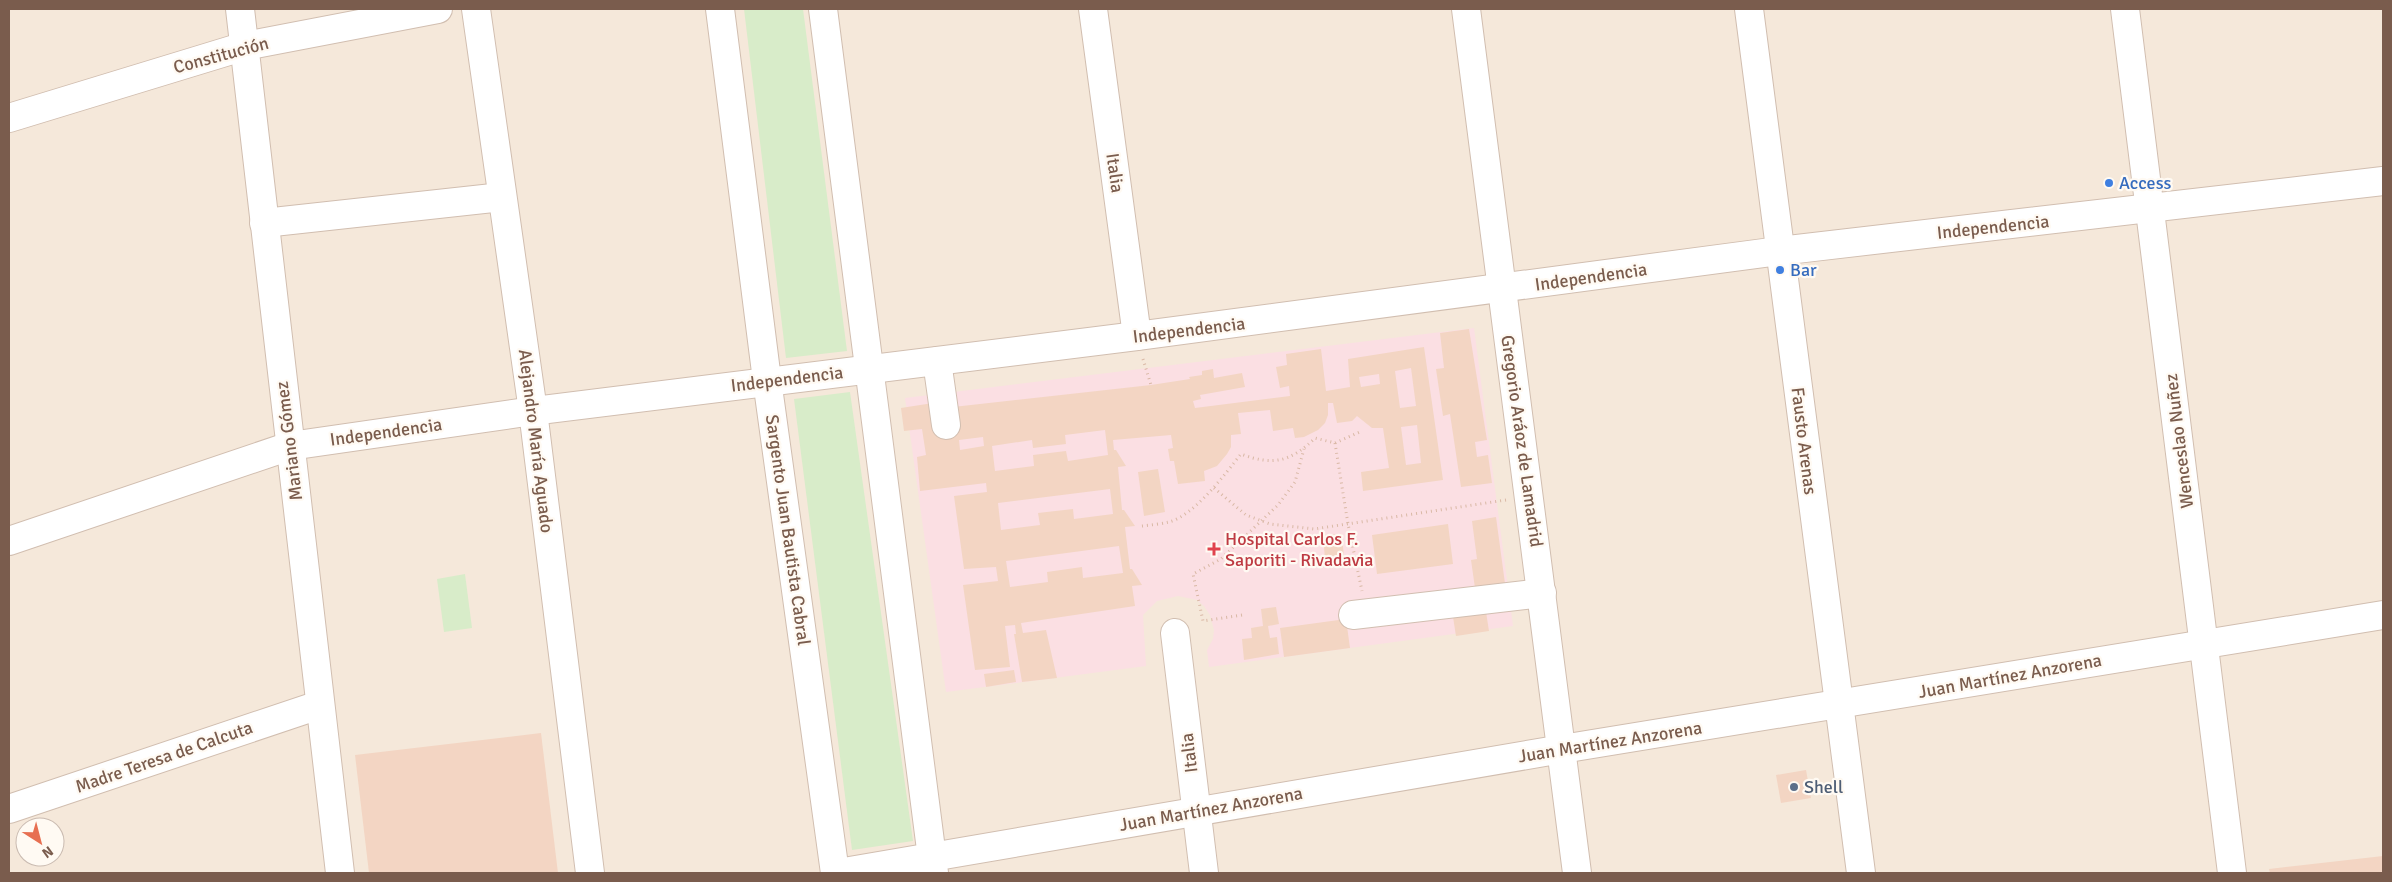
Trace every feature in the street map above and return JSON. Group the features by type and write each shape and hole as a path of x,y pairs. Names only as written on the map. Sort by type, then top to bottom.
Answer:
{"street":[{"name":"Mariano Gómez","path":"240,9 319,705 340,873"},
{"name":"Constitución","path":"9,118 245,46 438,9"},
{"name":"Alejandro María Aguado","path":"476,9 533,411 590,873"},
{"name":"Sargento Juan Bautista Cabral","path":"720,9 767,380 836,873"},
{"path":"823,9 933,865"},
{"name":"Italia","path":"1093,9 1137,336"},
{"name":"Gregorio Aráoz de Lamadrid","path":"1466,9 1577,873"},
{"name":"Fausto Arenas","path":"1749,9 1861,873"},
{"name":"Wenceslao Nuñez","path":"2125,9 2232,873"},
{"name":"Independencia","path":"9,541 290,446 767,380 937,362 1779,251 2383,181"},
{"path":"264,224 502,197"},
{"path":"937,362 946,426"},
{"path":"1360,614 1542,593"},
{"name":"Juan Martínez Anzorena","path":"836,873 933,865 1196,812 1562,749 2383,615"},
{"name":"Italia","path":"1175,633 1204,873"},
{"name":"Madre Teresa de Calcuta","path":"9,810 319,705"}],"path":[{"path":"1142,526 1170,522 1182,516 1214,488 1241,454 1273,461 1287,459 1304,449 1315,438 1335,443 1362,431"},
{"path":"1335,443 1360,614"},
{"path":"1242,615 1204,620 1193,574 1221,559 1262,521 1295,482 1304,449"},
{"path":"1214,488 1246,515 1262,521 1314,529 1529,497"}],"shaded area":[{"path":"9,9 2383,9 2383,873 9,873"},
{"name":"Hospital Carlos F. Saporiti - Rivadavia","path":"1474,328 1513,626 1209,667 1207,650 1213,639 1214,630 1210,615 1197,600 1178,596 1157,601 1143,615 1146,666 946,692 905,398"}],"green space":[{"path":"744,9 803,9 847,351 786,358"},
{"path":"850,392 913,841 852,850 794,399"},
{"path":"465,574 472,628 444,632 437,579"}],"building":[{"path":"1469,329 1487,440 1475,442 1477,457 1488,455 1492,483 1461,487 1450,414 1443,416 1436,369 1444,368 1440,333"},
{"path":"1424,347 1443,480 1363,491 1361,472 1389,468 1383,428 1372,428 1357,416 1352,421 1337,423 1333,403 1328,403 1328,415 1325,423 1318,430 1304,437 1295,438 1293,428 1273,431 1270,410 1238,413 1241,434 1231,435 1231,447 1217,466 1204,471 1205,481 1178,484 1174,461 1170,461 1168,449 1173,448 1171,435 1113,440 1114,450 1116,450 1126,466 1118,467 1122,510 1124,510 1135,526 1125,527 1130,569 1132,569 1142,585 1132,586 1135,606 1021,623 1023,633 1046,630 1057,678 1022,682 1014,634 1016,634 1015,625 1005,626 1010,667 975,670 963,585 998,581 996,567 964,569 954,496 987,492 986,483 920,491 917,457 926,455 922,429 904,431 901,408 933,403 953,407 1151,385 1190,379 1189,377 1202,375 1202,371 1213,369 1214,378 1242,373 1245,387 1200,395 1201,399 1193,401 1195,408 1290,396 1289,386 1280,388 1276,367 1287,365 1286,354 1321,349 1326,391 1350,387 1348,359","holes":["1411,368 1416,406 1400,408 1395,371","1379,374 1380,384 1361,387 1359,377","1417,425 1421,463 1406,465 1401,427","1105,430 1108,455 1068,461 1066,451 1033,455 1034,466 995,471 992,446 1032,440 1033,448 1066,444 1065,435","983,437 984,446 960,450 959,440","1110,489 1113,514 1074,519 1073,509 1038,513 1040,525 1001,530 998,503","1119,546 1123,573 1083,578 1082,567 1047,572 1048,582 1010,587 1006,561"]},
{"path":"1158,469 1165,512 1144,516 1138,472"},
{"path":"1496,517 1506,591 1476,595 1471,560 1477,559 1472,521"},
{"path":"1448,524 1453,564 1377,574 1372,535"},
{"path":"1342,534 1344,558 1325,559 1323,535"},
{"path":"1276,607 1279,624 1268,626 1270,638 1277,637 1279,654 1244,660 1242,639 1252,638 1251,628 1263,626 1261,609"},
{"path":"1486,612 1489,631 1456,636 1453,617"},
{"path":"1346,619 1350,648 1284,657 1280,628"},
{"path":"1014,670 1016,682 986,687 984,674"},
{"path":"541,733 558,873 369,873 355,755"},
{"name":"Shell","path":"1806,770 1811,798 1781,803 1776,775"},
{"path":"2383,856 2383,873 2270,873 2269,869"}],"place":[{"name":"Access","path":"2109,183"},
{"name":"Bar","path":"1780,270"},
{"name":"Hospital Carlos F. Saporiti - Rivadavia","path":"1214,549"},
{"name":"Shell","path":"1794,787"}]}
